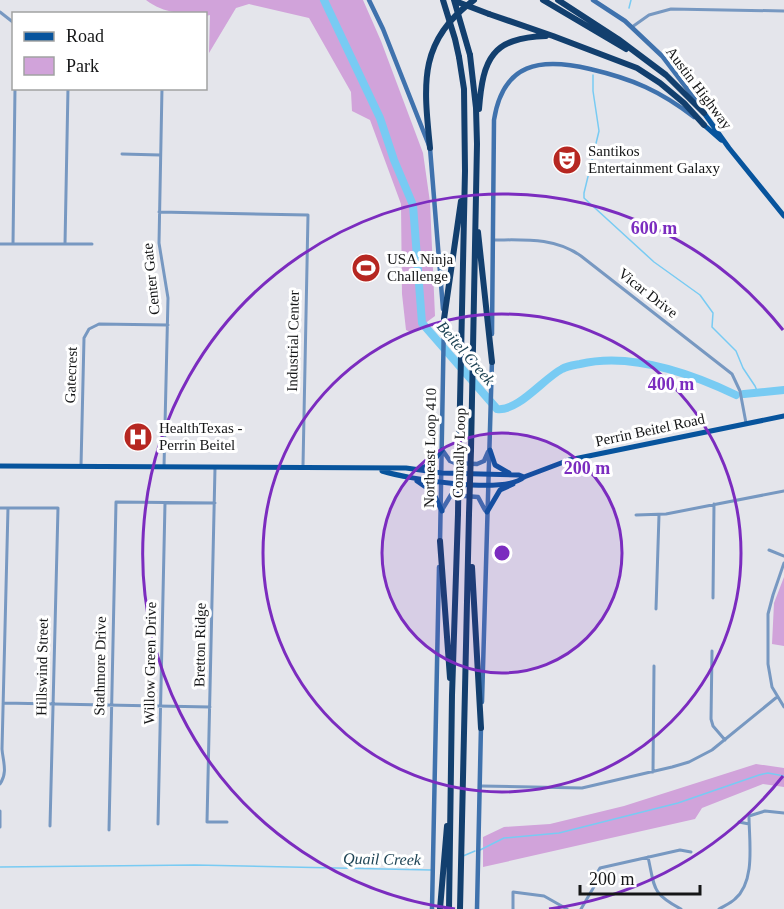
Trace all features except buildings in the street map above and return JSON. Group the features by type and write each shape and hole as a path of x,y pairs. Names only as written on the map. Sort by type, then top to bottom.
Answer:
{"highway":[{"name":"Connally Loop","path":"443,0 459,57 464,88 465,171 458,514 446,884 449,909"},
{"path":"453,0 637,68 676,96 704,125"},
{"name":"Connally Loop","path":"453,0 464,27 470,55 476,108 477,144 460,909"},
{"path":"430,148 425,87 430,52 442,30 474,0"},
{"path":"543,0 632,51"},
{"path":"558,0 618,39 666,75 704,113"},
{"path":"477,144 483,76 490,57 502,46 518,38 553,36"},
{"path":"444,319 465,171"},
{"path":"475,198 492,362"},
{"path":"469,514 473,622 481,728"},
{"path":"440,541 452,695"},
{"path":"440,909 446,884"}],"main road":[{"name":"Northeast Loop 410","path":"369,0 430,148 444,319 432,909"},
{"name":"Austin Highway","path":"593,0 631,27 662,56 729,148 784,216"},
{"name":"Austin Highway","path":"493,240 494,120 498,101 506,84 516,75 540,63 581,66 641,84 659,92 704,125 729,148"},
{"path":"477,909 486,513 491,431 493,240"},
{"name":"Perrin Beitel Road","path":"377,469 413,479 441,483 488,484 521,478 568,460 784,416"},
{"path":"418,469 431,464 442,450 455,464 477,464 484,461 490,450"},
{"path":"490,450 495,465 521,478"},
{"name":"Perrin Beitel Road","path":"0,466 418,469 442,473 521,478"},
{"path":"486,513 500,490 521,478"},
{"path":"413,479 433,492 441,511"},
{"path":"441,511 450,495 473,495 478,497 486,513"}],"street":[{"path":"631,27 649,15 671,9 784,11"},
{"path":"0,12 12,21"},
{"path":"13,244 15,90"},
{"path":"65,244 68,90"},
{"name":"Center Gate","path":"162,90 159,250 167,282 168,325 164,467"},
{"path":"122,154 160,155"},
{"name":"Industrial Center","path":"159,212 308,215 303,467"},
{"name":"Vicar Drive","path":"493,240 551,242 581,256 732,374 740,391 746,423"},
{"path":"0,244 92,244"},
{"name":"Gatecrest","path":"81,466 83,357 86,333 99,324 168,325"},
{"name":"Bretton Ridge","path":"215,468 207,822 226,822"},
{"path":"636,515 658,514 784,491"},
{"name":"Stathmore Drive","path":"109,830 116,502 165,503"},
{"path":"165,503 215,503"},
{"name":"Willow Green Drive","path":"158,824 165,503"},
{"path":"713,598 714,504"},
{"path":"0,508 8,508 2,749 5,773 0,784"},
{"name":"Hillswind Street","path":"8,508 58,508 50,826"},
{"path":"656,609 658,514"},
{"path":"769,550 784,555"},
{"path":"0,561 7,561"},
{"path":"784,563 768,614 768,672 772,687 784,707"},
{"path":"0,614 6,614"},
{"path":"712,651 711,719 713,726 725,740"},
{"path":"653,772 654,666"},
{"path":"481,786 584,788 689,762 712,750 777,697"},
{"path":"3,703 210,707"},
{"path":"0,810 0,827"},
{"path":"719,909 735,900 746,879 749,816 761,812 784,813"},
{"path":"739,822 749,824"},
{"path":"581,909 595,885 600,868 680,849 691,852"},
{"path":"648,857 657,894 681,909"},
{"path":"513,909 513,892 544,896 567,909"}],"green space":[{"path":"146,0 363,0 423,153 430,202 435,316 412,333 406,330 402,294 401,204 370,120 352,111 351,92 309,18 249,4 236,8 209,53 210,15 207,16 207,12 174,12 153,5"},
{"path":"784,577 784,646 772,644 774,603"},
{"path":"756,764 784,768 784,787 763,784 702,808 695,819 483,867 483,837 504,827 550,824 624,806"}],"waterway":[{"name":"Beitel Creek","path":"324,0 380,118 394,160 413,205 422,323 497,409 505,409 522,400 564,368 599,361 640,363 660,367 680,372 736,395"},
{"path":"629,8 631,0"},
{"path":"593,75 599,131 584,198 654,262 700,295 713,313 712,327 736,351 758,393"},
{"name":"Beitel Creek","path":"744,394 784,390"},
{"name":"Quail Creek","path":"480,850 504,838 559,833 678,803 759,775 768,773 784,776"},
{"name":"Quail Creek","path":"463,856 475,851"},
{"name":"Quail Creek","path":"0,867 195,865 431,870"}],"place":[{"name":"Santikos Entertainment Galaxy","path":"567,160"},
{"name":"USA Ninja Challenge","path":"366,268"},
{"name":"HealthTexas - Perrin Beitel","path":"138,437"}]}
